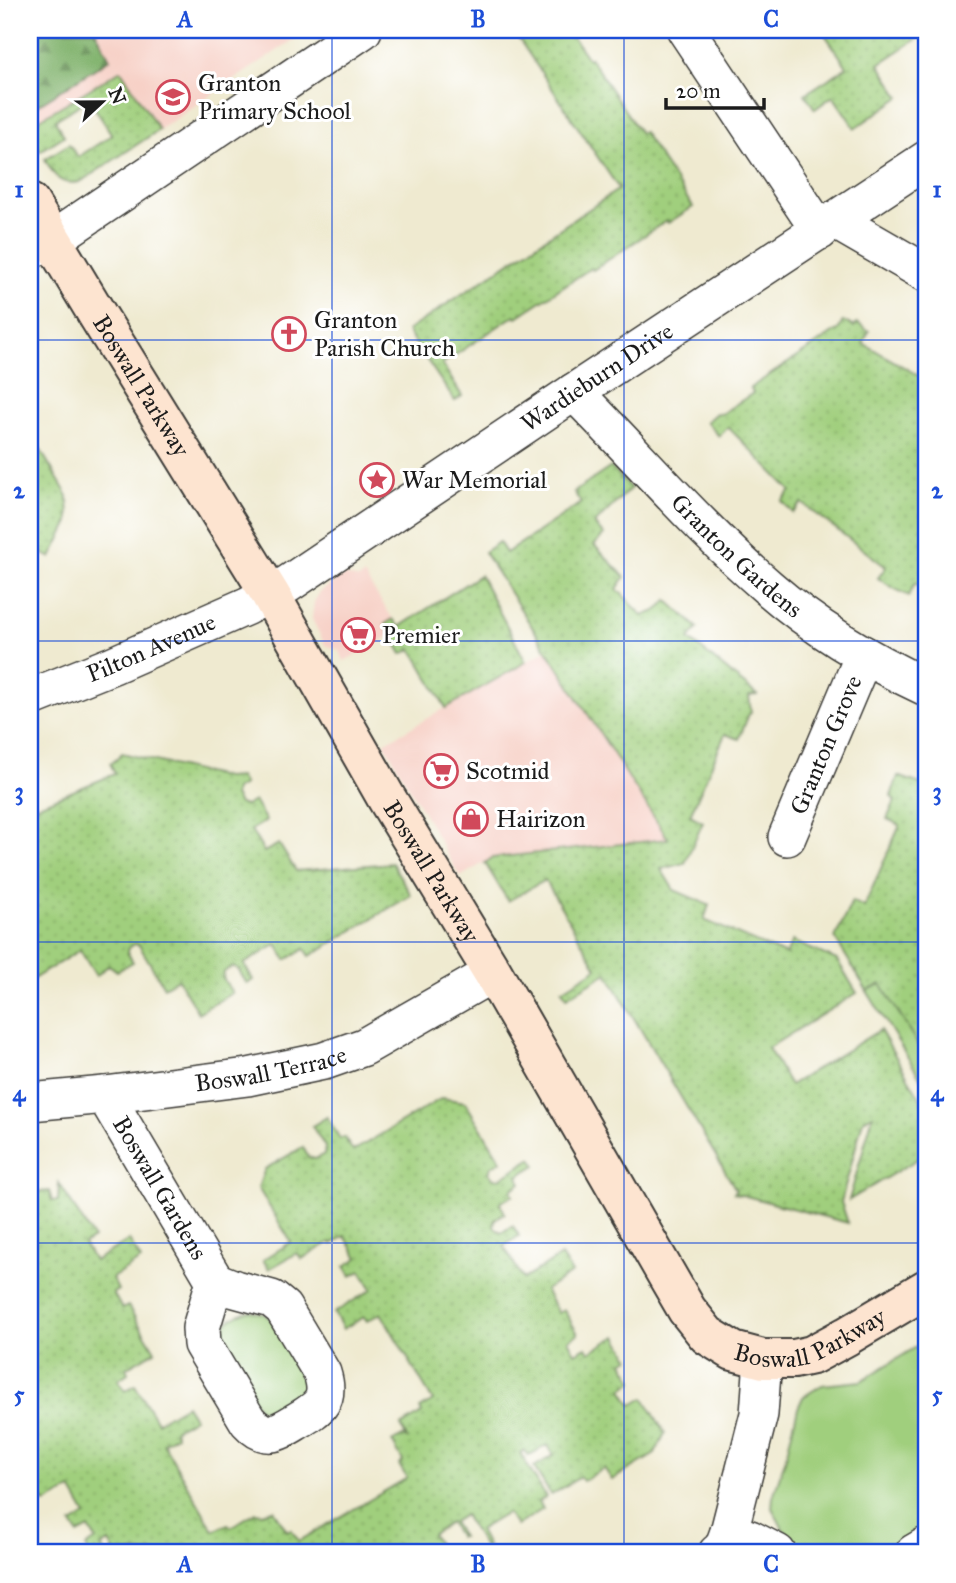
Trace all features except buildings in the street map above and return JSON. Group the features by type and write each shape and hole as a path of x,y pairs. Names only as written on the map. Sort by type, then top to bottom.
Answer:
{"street":[{"path":"41,245 363,30"},
{"path":"686,30 828,226 926,273"},
{"name":"Wardieburn Drive","path":"270,594 926,160"},
{"name":"Boswall Parkway","path":"30,203 41,245 270,594 687,1310 706,1335 733,1351 763,1359 794,1359 812,1355 926,1289"},
{"name":"Granton Gardens","path":"574,392 740,562 799,612 864,655 926,687"},
{"name":"Pilton Avenue","path":"30,698 113,665 270,594"},
{"name":"Granton Grove","path":"787,837 864,655"},
{"name":"Boswall Terrace","path":"30,1102 248,1076 324,1061 364,1047 493,974"},
{"name":"Boswall Gardens","path":"105,1095 215,1281"},
{"path":"763,1359 759,1414 723,1543 750,1539 777,1553"},
{"path":"914,1553 926,1546"}],"shaded area":[{"name":"Granton Primary School","path":"30,30 308,30 159,130 121,70 30,125"},
{"path":"344,575 359,579 364,575 398,627 392,635 344,661 339,650 325,645 312,619 314,602 320,592"},
{"path":"547,650 668,840 492,858 460,877 384,743"}],"green space":[{"path":"30,30 95,30 110,59 30,110"},
{"path":"513,30 568,30 640,133 643,132 693,207 668,223 666,221 517,317 515,315 442,364 462,396 455,401 407,331 619,189"},
{"path":"822,30 926,30 926,33 879,64 900,97 855,128 833,96 815,109 805,94 847,67"},
{"path":"121,70 159,130 80,182 62,181 54,175 45,159 69,144 78,157 112,135 89,99 55,120 64,136 40,151 30,132 30,125"},
{"path":"843,321 854,327 857,323 869,331 863,343 926,380 926,588 915,583 909,596 878,578 886,567 802,503 793,513 782,501 791,491 728,427 719,436 706,422 716,413 721,414 753,393 750,388 839,329"},
{"path":"34,439 68,496 69,522 51,558 32,548 30,552 30,441"},
{"path":"611,467 631,488 594,524 604,535 594,545 625,577 617,589 643,616 658,610 667,600 698,628 689,639 757,695 749,696 751,713 739,739 725,734 690,815 703,822 685,863 661,869 674,890 709,905 704,920 786,955 792,941 837,960 857,993 768,1048 790,1085 880,1030 926,1108 926,1154 849,1200 873,1115 863,1120 841,1202 848,1223 734,1193 736,1190 732,1183 607,973 567,997 562,990 597,968 545,880 508,901 485,863 492,858 668,839 484,552 499,542 506,553 581,503 574,492"},
{"path":"480,575 526,662 446,708 412,649 402,654 385,624 393,619 399,627"},
{"path":"122,753 226,778 239,777 244,785 235,790 234,796 239,804 245,806 254,801 266,821 251,830 264,852 279,844 296,871 392,863 411,895 310,956 305,949 286,960 277,944 244,964 253,980 247,984 238,969 232,967 224,972 223,978 232,993 198,1013 178,979 164,987 139,945 135,944 128,948 127,952 133,962 117,971 109,965 96,976 80,950 30,981 30,793 36,806 115,774 110,763"},
{"path":"898,776 926,786 926,1058 881,984 867,991 835,938 852,901 864,907 900,825 887,819 895,801 891,796"},
{"path":"881,983 926,1058 926,1087 867,991"},
{"path":"442,1098 465,1102 501,1161 491,1167 489,1173 492,1177 499,1179 532,1158 536,1165 518,1176 521,1183 511,1190 513,1195 500,1203 505,1213 495,1219 494,1226 502,1232 513,1226 519,1236 504,1246 523,1279 561,1256 572,1273 545,1290 558,1313 564,1310 578,1334 568,1340 575,1353 586,1347 589,1352 617,1336 630,1358 623,1362 634,1381 622,1389 632,1405 644,1398 665,1433 655,1454 612,1480 604,1468 583,1481 580,1477 551,1495 534,1467 554,1455 547,1445 528,1456 524,1450 520,1453 546,1497 538,1502 543,1509 516,1526 507,1513 479,1530 487,1546 484,1547 464,1515 453,1522 462,1537 459,1537 450,1523 432,1534 441,1549 433,1553 110,1553 114,1551 109,1542 101,1547 105,1553 90,1553 86,1547 96,1540 89,1528 78,1534 72,1524 86,1515 71,1489 45,1504 38,1493 36,1500 30,1504 30,1193 49,1191 52,1201 58,1201 59,1183 93,1238 84,1244 94,1261 129,1240 141,1260 112,1278 118,1290 113,1293 122,1309 128,1306 155,1351 126,1368 128,1373 118,1380 125,1391 135,1385 157,1422 186,1405 194,1418 174,1430 176,1435 163,1443 214,1531 228,1524 231,1527 256,1512 274,1510 287,1531 291,1529 299,1541 407,1478 399,1465 403,1461 392,1442 403,1436 407,1438 401,1426 422,1413 420,1409 433,1401 381,1313 367,1321 364,1317 343,1329 334,1313 372,1289 361,1271 351,1276 345,1266 358,1258 345,1236 302,1259 297,1253 269,1269 263,1260 291,1242 258,1188 265,1169 303,1147 308,1157 315,1159 324,1154 325,1147 312,1126 327,1117 340,1139 344,1137 353,1151"},
{"path":"251,1311 264,1314 272,1320 306,1378 303,1399 273,1414 259,1409 219,1346 224,1326 237,1315"},
{"path":"926,1341 926,1533 894,1553 823,1553 806,1549 783,1529 772,1508 803,1397 822,1385 861,1381"}],"place":[{"name":"Granton Primary School","path":"173,97"},
{"name":"Granton Parish Church","path":"289,334"},
{"name":"War Memorial","path":"377,480"},
{"name":"Premier","path":"358,635"},
{"name":"Scotmid","path":"441,771"},
{"name":"Hairizon","path":"471,819"}]}
